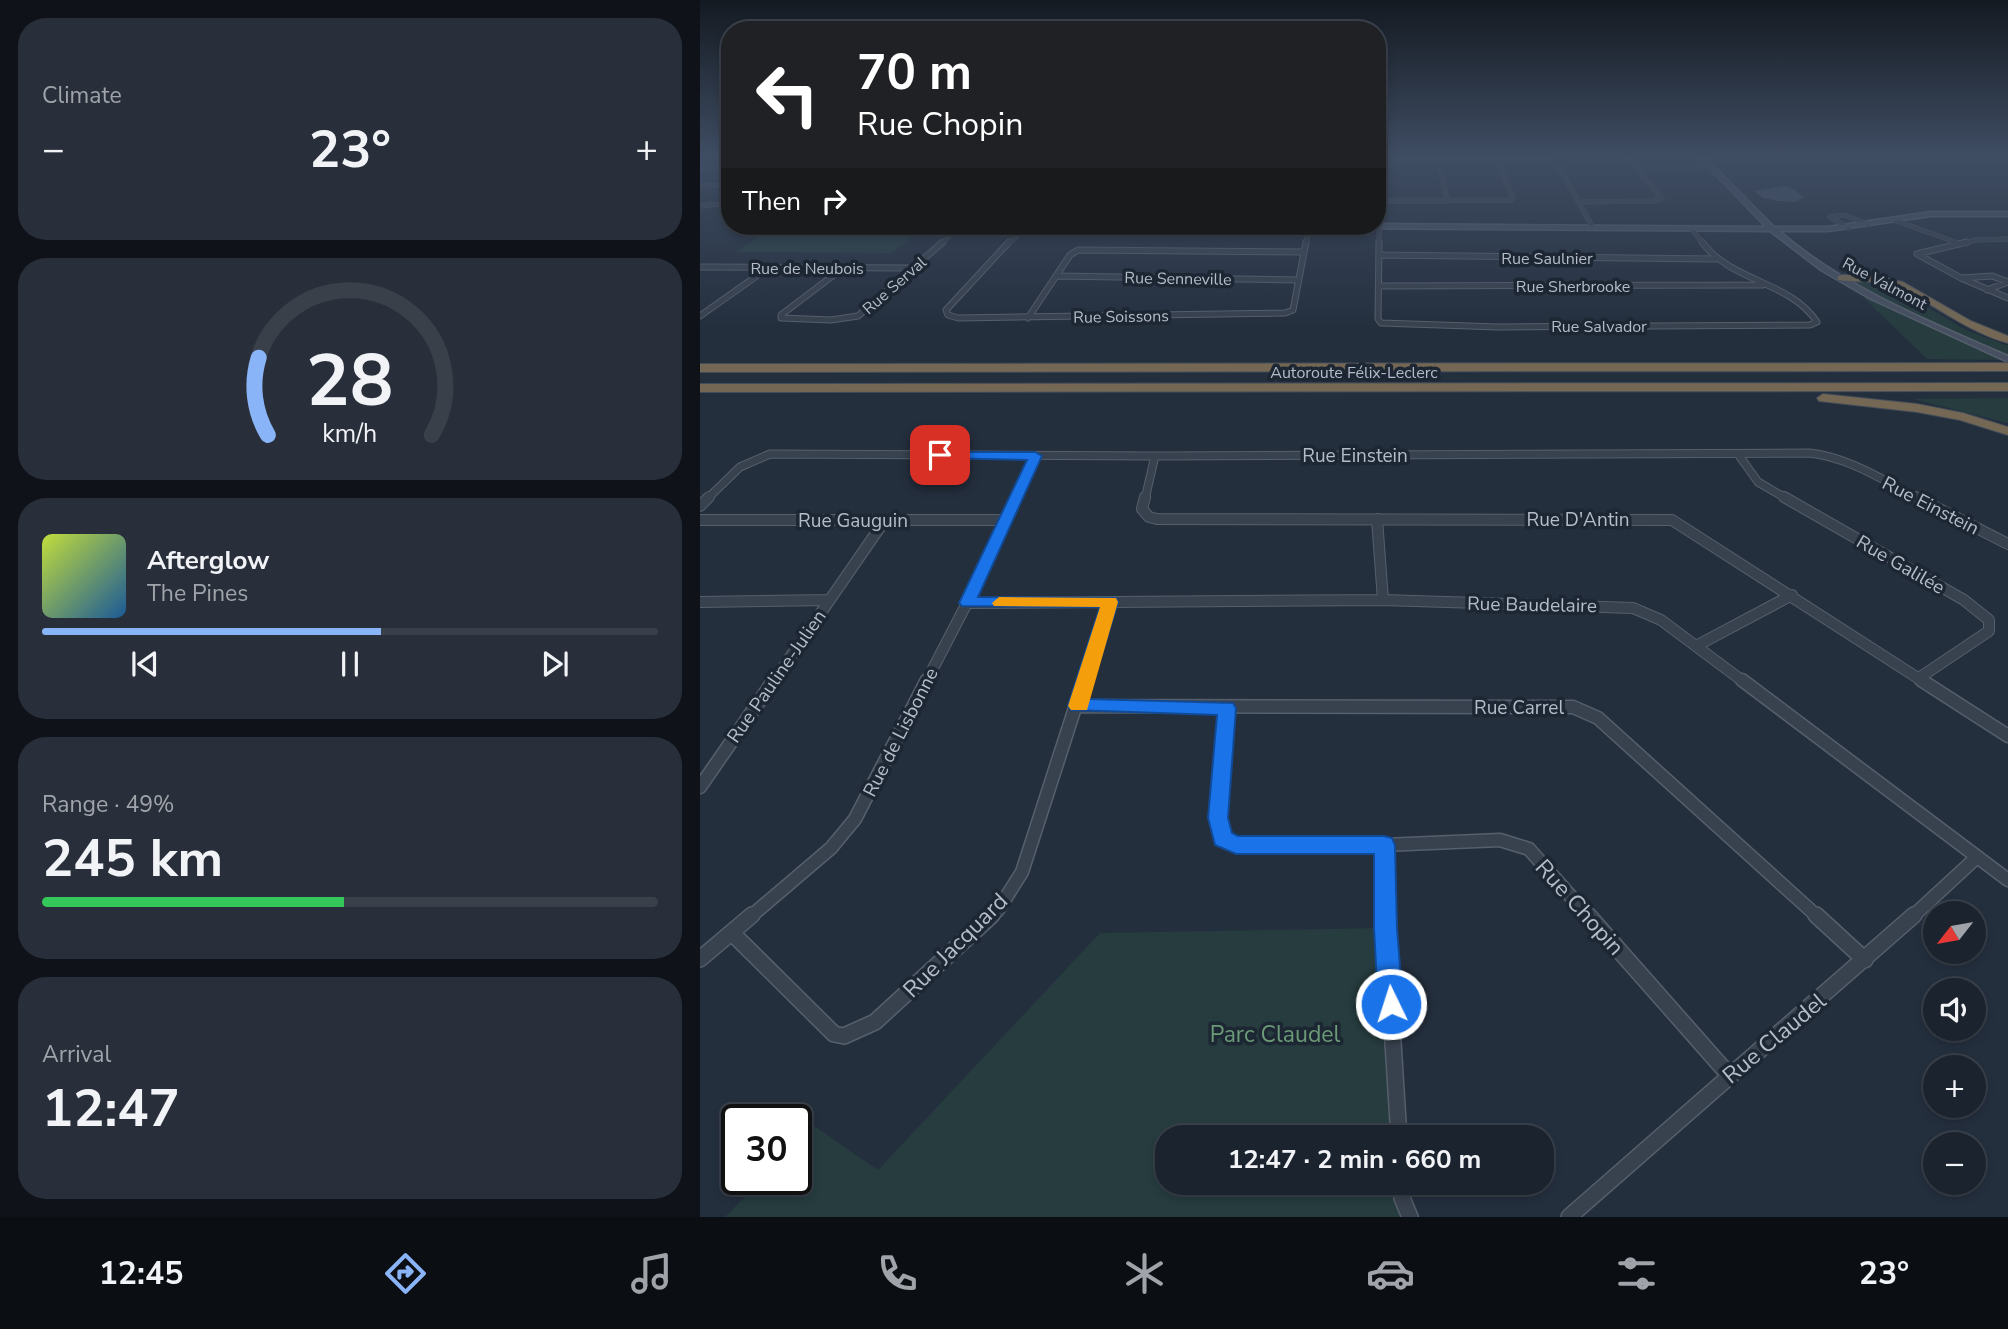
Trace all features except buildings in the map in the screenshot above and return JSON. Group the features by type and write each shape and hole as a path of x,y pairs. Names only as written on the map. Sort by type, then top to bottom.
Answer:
{"highway":[{"path":"1842,278 1872,278 1896,283 1967,323 2008,340"},
{"name":"Autoroute Félix-Leclerc","path":"700,368 2008,367"},
{"name":"Autoroute Félix-Leclerc","path":"700,388 2008,387"},
{"path":"1641,388 1874,402 1954,415 2008,431"}],"street":[{"path":"1584,213 1593,228"},
{"name":"Rue Valmont","path":"1758,213 1801,253 1842,278 1913,316 2008,359"},
{"path":"1386,226 1849,228 1931,214 2008,214"},
{"path":"1849,228 1830,217 1844,215 1868,224"},
{"path":"1894,220 1958,243"},
{"path":"1692,229 1716,259 1767,285"},
{"name":"Rue Serval","path":"843,268 780,317 784,320 842,320 858,316 951,235"},
{"name":"Rue Soissons","path":"1016,235 946,310 948,316 1028,318 1293,310 1300,280"},
{"path":"1300,280 1307,235"},
{"path":"1379,235 1379,286"},
{"path":"2008,239 1958,243 1922,251 1917,256 2008,298"},
{"path":"1028,318 1070,255 1078,250 1304,251"},
{"name":"Rue Saulnier","path":"1379,256 1716,259"},
{"name":"Rue de Neubois","path":"700,267 913,268"},
{"path":"700,316 769,268"},
{"path":"1961,278 1986,275 2000,277 2008,282 1987,290"},
{"name":"Rue Senneville","path":"1056,276 1300,280"},
{"name":"Rue Sherbrooke","path":"1379,286 1767,285"},
{"name":"Rue Salvador","path":"1379,286 1378,319 1381,323 1512,327 1810,325 1817,322 1813,315 1796,302 1767,285"},
{"name":"Rue Einstein","path":"700,506 742,464 755,456 1809,453 1842,459 2008,544"},
{"name":"Rue Galilée","path":"1738,454 1758,482 1964,600 1989,620 1989,631 1919,678"},
{"name":"Rue de Lisbonne","path":"700,959 831,848 855,819 967,603 1035,456"},
{"name":"Rue D'Antin","path":"1155,456 1142,509 1149,517 1672,520 2008,736"},
{"path":"1377,519 1382,600"},
{"name":"Rue Gauguin","path":"700,520 1006,520"},
{"name":"Rue Pauline-Julien","path":"700,786 885,520"},
{"path":"1696,646 1792,595"},
{"name":"Rue Pauline-Julien","path":"700,602 829,600"},
{"name":"Rue Baudelaire","path":"967,603 1382,600 1627,606 1655,616 2008,880"},
{"name":"Rue Jacquard","path":"732,933 834,1034 844,1036 875,1023 998,910 1009,894 1021,872 1110,602"},
{"name":"Rue Carrel","path":"1077,706 1573,707 1598,718 1865,960"},
{"name":"Rue Chopin","path":"1227,708 1218,818 1223,839 1236,845 1384,845 1500,840 1529,849 1729,1075"},
{"path":"1384,845 1385,928 1398,1125"},
{"name":"Rue Claudel","path":"1569,1217 1729,1075 1865,960 1977,857"},
{"path":"1402,1195 1410,1217"}],"green space":[{"path":"762,235 915,235 892,253 736,252"},
{"path":"1857,281 1897,289 1966,330 2008,346 2008,360 1927,359 1865,299"},
{"path":"2008,398 2008,423 1913,399"},
{"name":"Parc Claudel","path":"1385,928 1398,1125 1155,1125 1155,1195 1404,1195 1410,1217 725,1217 747,1195 812,1195 814,1126 878,1170 1100,933"}],"slow traffic":[{"path":"999,603 1110,602 1077,706 1081,706"}],"route":[{"path":"940,455 1035,456 967,603 1110,602 1077,706 1227,708 1218,818 1223,839 1236,845 1384,845 1385,928 1391,1004"}]}
